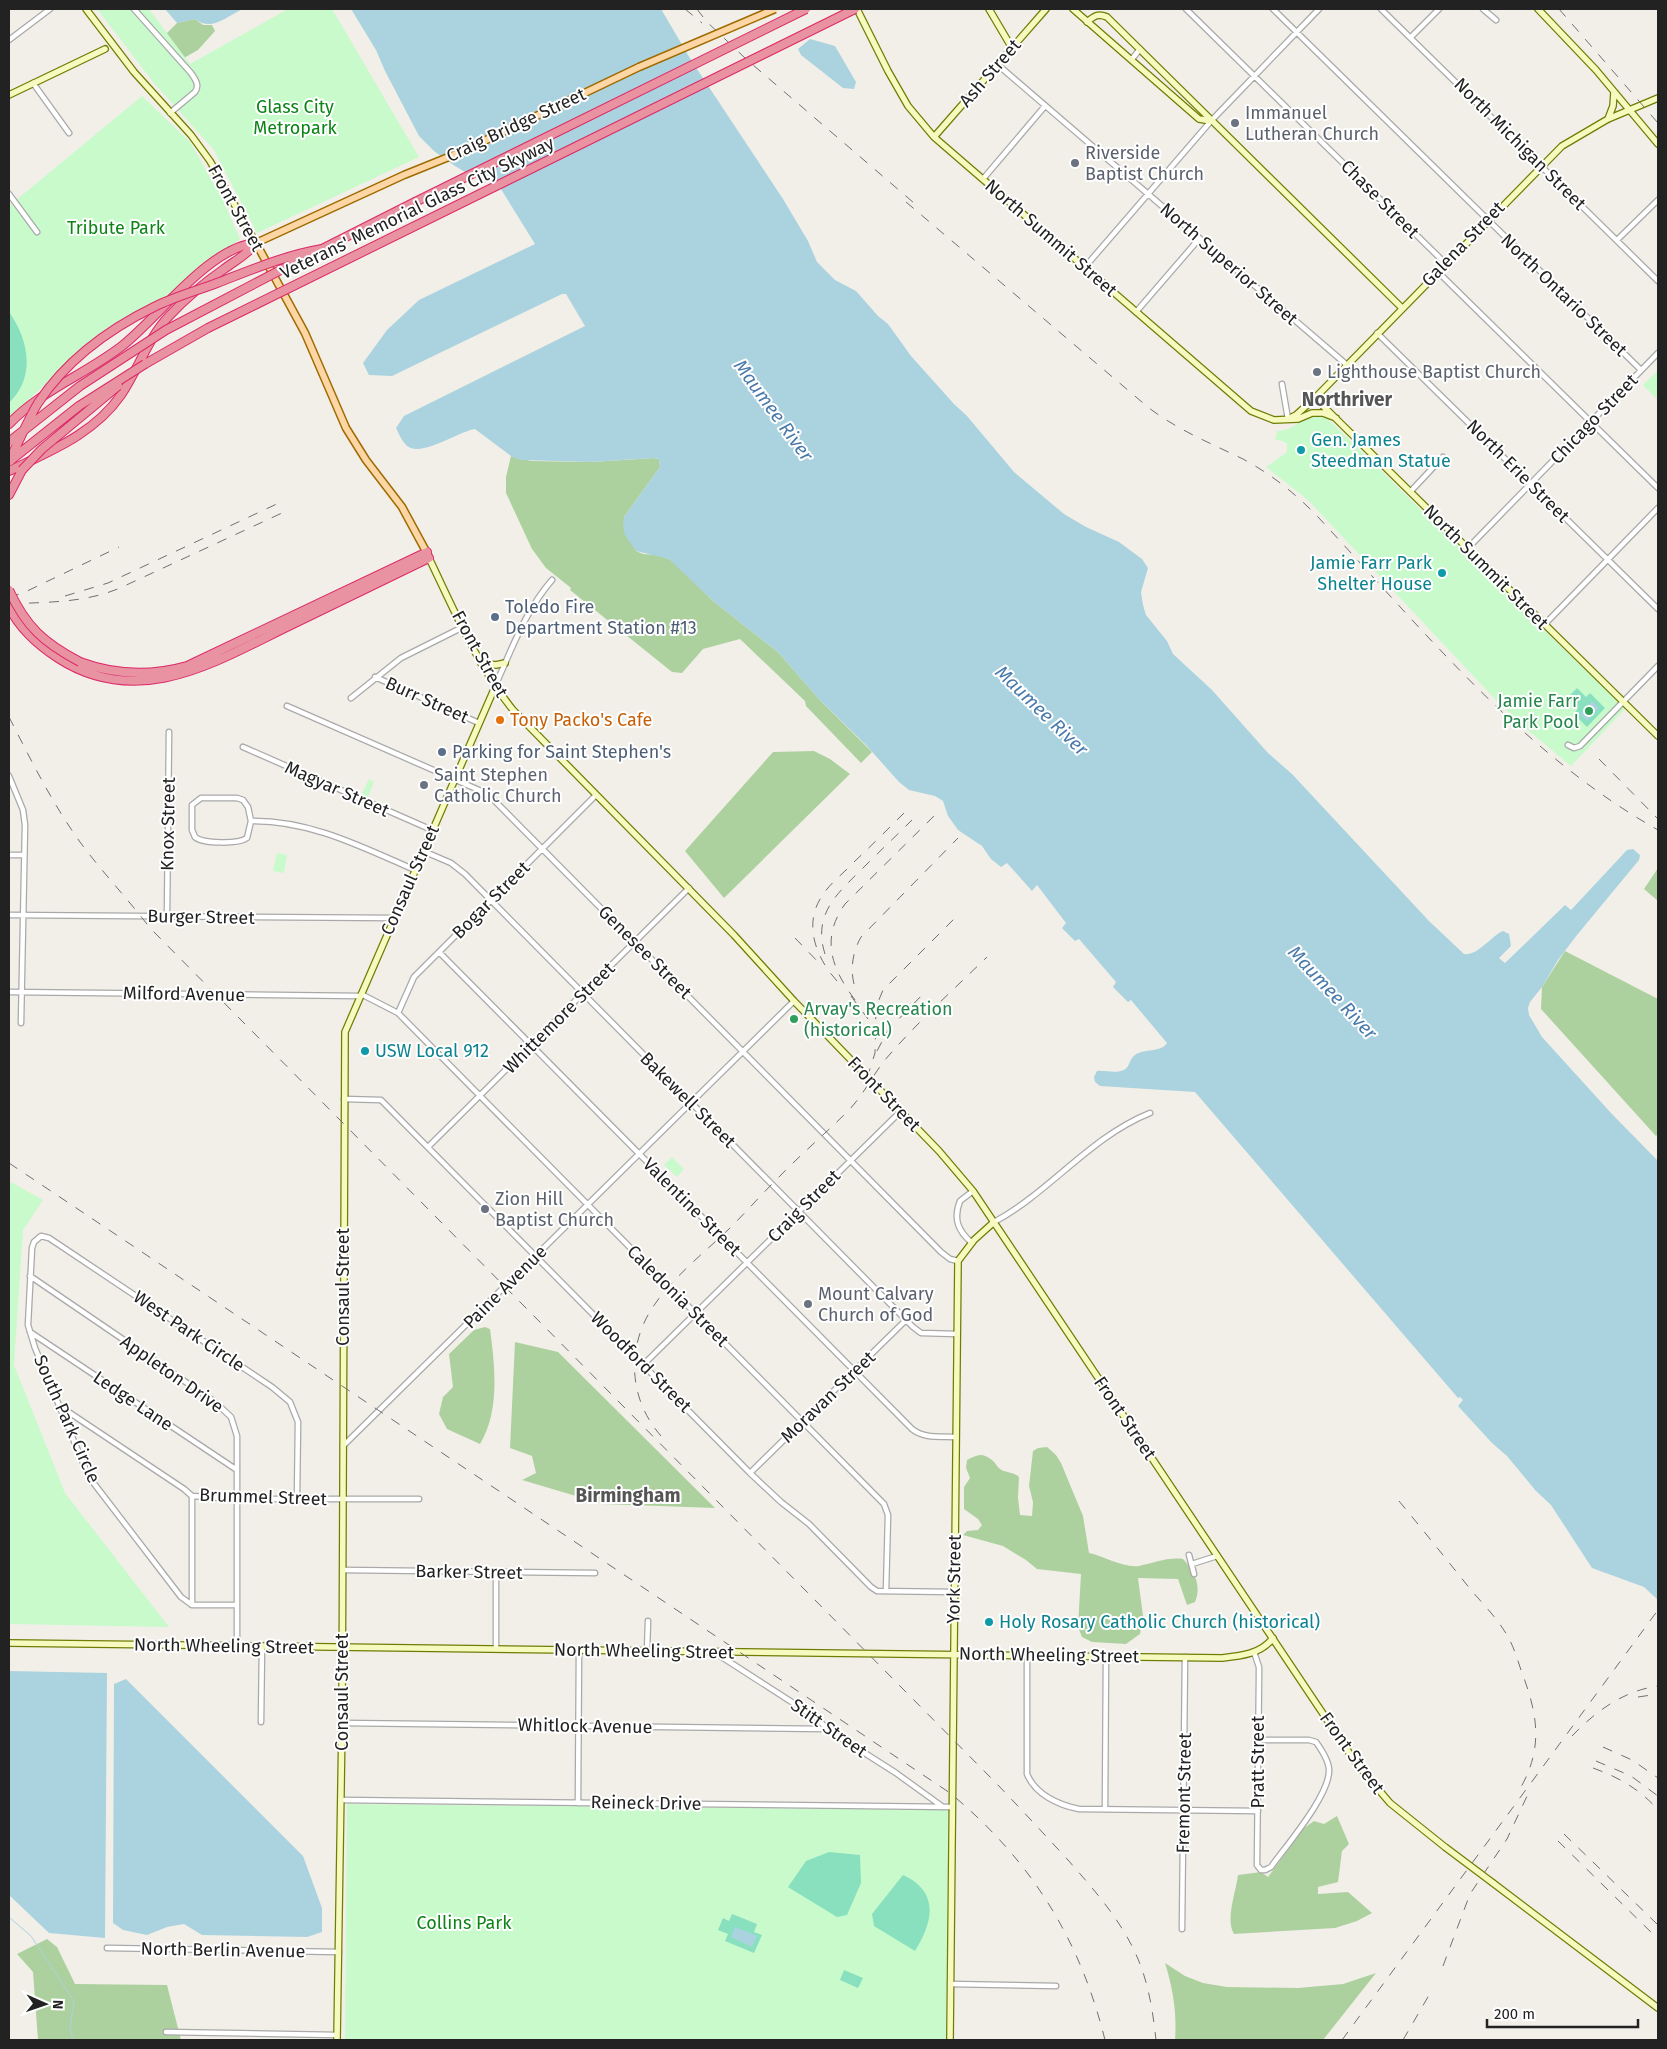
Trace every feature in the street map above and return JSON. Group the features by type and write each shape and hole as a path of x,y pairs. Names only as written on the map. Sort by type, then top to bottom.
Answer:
{"highway":[{"name":"Veterans' Memorial Glass City Skyway","path":"9,442 80,386 166,330 322,249 806,9"},
{"name":"Veterans' Memorial Glass City Skyway","path":"9,462 79,406 145,364 208,328 856,9"},
{"path":"9,424 30,405 121,347 189,282 215,261 244,244 256,243"},
{"path":"9,472 72,440 99,420 120,396 156,332 167,318 212,278 248,254 256,243"},
{"path":"9,462 38,404 60,376 103,337 128,320 156,306 295,255 322,249"},
{"path":"9,495 22,470 42,449 145,364"},
{"path":"9,607 29,635 43,648 78,665 130,673 160,672 187,666 428,555"},
{"path":"9,590 19,612 30,626 78,665"}],"main road":[{"name":"Craig Bridge Street","path":"256,243 404,175 461,152 661,58 775,9"},
{"name":"Front Street","path":"256,243 305,334 346,428 366,460 402,507 428,555"}],"street":[{"path":"9,40 50,9"},
{"name":"Front Street","path":"86,9 134,72 190,135 210,161 256,243"},
{"path":"134,9 191,72 198,83 198,88 195,92 170,113"},
{"name":"North Summit Street","path":"856,9 908,106 934,137 1251,411 1269,420 1298,419 1307,414 1318,412 1336,418"},
{"path":"988,9 1012,48"},
{"path":"1073,9 1199,119 1212,121"},
{"name":"Chase Street","path":"1186,9 1445,263"},
{"name":"North Ontario Street","path":"1273,9 1641,370"},
{"path":"1085,267 1147,193 1212,121 1318,9"},
{"name":"North Michigan Street","path":"1381,9 1658,280"},
{"path":"1411,37 1439,9"},
{"path":"1483,9 1496,20"},
{"path":"1538,9 1614,92 1658,144"},
{"name":"Ash Street","path":"934,137 1044,10"},
{"path":"1087,22 1095,15 1101,14 1107,17 1402,308"},
{"path":"9,95 114,45"},
{"path":"1132,59 1140,49"},
{"name":"North Superior Street","path":"998,65 1347,365"},
{"path":"33,83 69,133"},
{"path":"1608,119 1613,106 1614,92"},
{"name":"Galena Street","path":"1288,418 1296,414 1315,398 1487,220 1567,141 1608,119 1658,98"},
{"path":"983,178 1045,106"},
{"path":"9,194 37,232"},
{"path":"1617,240 1658,200"},
{"path":"1136,312 1199,239"},
{"path":"1437,271 1658,488"},
{"name":"North Erie Street","path":"1377,333 1658,609"},
{"name":"Chicago Street","path":"1467,549 1658,354"},
{"path":"1282,384 1288,418"},
{"name":"North Summit Street","path":"1315,398 1658,736"},
{"path":"1410,492 1443,457"},
{"path":"1544,625 1658,508"},
{"name":"Front Street","path":"428,555 481,663 495,687 513,710 689,888 794,1001 940,1151 972,1191 1356,1763 1373,1785 1400,1812 1658,2008"},
{"name":"Consaul Street","path":"337,2037 343,1647 345,1032 527,614 537,597 552,580"},
{"path":"351,698 401,658 463,627"},
{"path":"481,663 496,665 506,663"},
{"path":"1568,745 1574,748 1580,746 1658,666"},
{"name":"Burr Street","path":"375,678 478,723"},
{"name":"Genesee Street","path":"287,706 488,794 941,1252 958,1262"},
{"name":"Knox Street","path":"167,916 169,732"},
{"name":"Magyar Street","path":"242,747 432,830"},
{"path":"9,776 11,785 24,810 21,1022"},
{"name":"Bogar Street","path":"398,1013 414,977 596,795"},
{"path":"201,798 240,799 248,807 251,822 250,834 244,840 198,840 192,830 192,805 201,798"},
{"path":"251,822 283,823 336,836 415,870"},
{"name":"Bakewell Street","path":"423,851 458,868 906,1320 921,1333 957,1334"},
{"path":"9,854 24,855"},
{"name":"Whittemore Street","path":"428,1147 689,888"},
{"name":"Burger Street","path":"9,915 394,918"},
{"name":"Valentine Street","path":"439,952 917,1433 926,1436 956,1436"},
{"name":"Milford Avenue","path":"9,992 360,995"},
{"name":"Caledonia Street","path":"360,995 395,1009 884,1504 887,1510 886,1591"},
{"name":"Paine Avenue","path":"343,1446 794,1001"},
{"name":"Woodford Street","path":"344,1099 380,1100 644,1364 750,1473 808,1524 871,1587 877,1591 954,1592"},
{"name":"Craig Street","path":"644,1364 901,1111"},
{"path":"958,1262 972,1242 994,1222 1030,1200 1071,1164 1115,1131 1150,1113"},
{"path":"972,1191 960,1201 958,1225 962,1234 972,1242"},
{"name":"West Park Circle","path":"30,1276 34,1242 41,1236 49,1238 272,1387 290,1402 298,1422 297,1498"},
{"name":"York Street","path":"950,2040 958,1262"},
{"name":"South Park Circle","path":"30,1276 27,1320 30,1332 89,1477 172,1588 192,1605"},
{"name":"Appleton Drive","path":"30,1276 228,1412 233,1421 237,1436 237,1646"},
{"name":"Moravan Street","path":"750,1473 906,1320"},
{"name":"Ledge Lane","path":"30,1332 237,1470"},
{"name":"Brummel Street","path":"60,1407 192,1496 237,1499 419,1499"},
{"path":"192,1496 192,1605 236,1606"},
{"path":"1190,1555 1194,1574"},
{"path":"1192,1564 1217,1556"},
{"name":"Barker Street","path":"343,1570 595,1574"},
{"path":"496,1572 496,1649"},
{"path":"647,1651 648,1621"},
{"name":"North Wheeling Street","path":"9,1643 1231,1657 1254,1652 1266,1646 1273,1638"},
{"path":"261,1722 262,1646"},
{"path":"578,1802 580,1650"},
{"name":"Stitt Street","path":"713,1651 818,1719 828,1729 944,1807"},
{"name":"Pratt Street","path":"1254,1652 1259,1667 1256,1865 1260,1870 1266,1870 1271,1867 1319,1802 1330,1772 1329,1766 1316,1742 1310,1740 1258,1740"},
{"path":"1027,1655 1027,1774 1033,1785 1055,1802 1079,1809 1258,1811"},
{"path":"1105,1809 1106,1656"},
{"name":"Fremont Street","path":"1182,1929 1185,1657"},
{"name":"Whitlock Avenue","path":"342,1723 828,1729"},
{"name":"Reineck Drive","path":"341,1800 952,1807"},
{"name":"North Berlin Avenue","path":"107,1948 339,1952"},
{"path":"950,1984 1056,1986"},
{"path":"166,2032 337,2037"}],"green space":[{"name":"Glass City Metropark","path":"97,9 149,9 190,64 288,9 332,9 419,157 257,233 214,150 154,83"},
{"path":"195,19 203,25 212,25 215,31 198,50 182,59 164,36 177,23"},
{"name":"Tribute Park","path":"142,96 190,142 222,198 240,239 186,280 164,300 97,336 9,418 9,206"},
{"path":"9,312 21,334 27,358 23,382 18,393 9,403"},
{"path":"1658,370 1658,400 1643,385"},
{"path":"1316,415 1328,419 1625,709 1571,766 1524,727 1495,699 1308,500 1266,467 1287,452 1287,444 1283,441 1275,440 1277,431 1293,427 1305,419"},
{"path":"511,456 531,461 592,462 659,459 660,467 624,517 636,551 669,559 677,565 713,601 778,652 819,699 872,752 861,763 806,706 805,701 740,639 703,649 682,673 672,672 570,590 571,588 546,568 532,549 506,493 506,477"},
{"path":"1577,688 1586,697 1590,693 1605,708 1587,727 1574,714 1578,708 1567,698"},
{"path":"814,751 830,759 850,774 724,898 685,851 773,752"},
{"path":"369,779 374,782 367,799 361,796"},
{"path":"277,853 287,855 284,873 273,871"},
{"path":"1658,868 1658,901 1644,889"},
{"path":"1565,951 1658,999 1658,1134 1656,1136 1541,1009 1542,987"},
{"path":"672,1157 684,1169 677,1177 664,1165"},
{"path":"9,1181 43,1200 23,1230 14,1365 65,1493 169,1627 9,1624"},
{"path":"485,1327 490,1329 494,1388 491,1417 480,1444 447,1429 439,1414 443,1397 453,1387 449,1354 474,1330"},
{"path":"515,1342 558,1352 715,1508 603,1504 522,1480 536,1473 532,1456 510,1448"},
{"path":"1047,1447 1056,1455 1061,1463 1083,1516 1089,1553 1120,1564 1133,1566 1183,1559 1196,1579 1198,1590 1195,1602 1187,1605 1178,1579 1138,1578 1143,1616 1140,1634 1126,1644 1092,1642 1082,1637 1078,1627 1081,1574 1037,1569 1003,1546 963,1535 967,1531 978,1530 982,1525 978,1519 964,1509 964,1487 970,1478 966,1468 967,1460 982,1455 988,1457 1000,1469 1019,1477 1018,1498 1020,1515 1032,1516 1033,1502 1029,1486 1033,1451 1038,1448"},
{"name":"Collins Park","path":"347,1804 948,1810 946,2040 345,2040"},
{"path":"1337,1816 1349,1844 1342,1851 1338,1882 1318,1887 1318,1894 1348,1892 1372,1913 1357,1921 1335,1928 1234,1934 1231,1914 1238,1875 1261,1872 1268,1877 1304,1828 1314,1821 1324,1824"},
{"path":"829,1852 860,1855 861,1883 847,1915 837,1917 788,1887 806,1861"},
{"path":"903,1875 915,1882 923,1890 930,1908 926,1929 915,1951 874,1926 872,1914"},
{"path":"732,1914 757,1924 754,1932 762,1935 754,1953 725,1941 728,1934 718,1930 723,1918 729,1921"},
{"path":"47,1939 57,1947 75,1984 167,1985 181,2040 38,2040 33,1972 17,1954"},
{"path":"1165,1963 1185,1976 1203,1983 1227,1987 1298,1988 1343,1984 1376,1973 1323,2040 1175,2040 1174,2001"},
{"path":"844,1970 863,1978 858,1988 840,1980"}],"water":[{"path":"165,9 243,9 219,22 207,24 195,19 177,23"},
{"name":"Maumee River","path":"351,9 661,9 691,60 783,199 808,241 817,262 835,280 856,291 878,316 888,324 911,356 967,416 1014,472 1064,514 1086,527 1119,542 1142,559 1148,568 1141,592 1146,615 1167,641 1173,654 1212,690 1268,753 1292,774 1429,921 1464,954 1474,952 1503,931 1509,934 1511,946 1499,958 1505,963 1565,905 1571,910 1627,850 1633,849 1640,855 1639,860 1558,960 1528,1008 1529,1015 1542,1037 1611,1113 1658,1161 1658,1600 1644,1587 1592,1568 1551,1505 1458,1406 1463,1400 1460,1397 1458,1398 1195,1092 1100,1086 1095,1082 1094,1077 1097,1071 1117,1072 1124,1070 1135,1055 1161,1048 1167,1043 1131,1000 1128,1002 1113,987 1116,982 1079,939 1075,941 1062,928 1066,923 1037,885 1032,891 1007,863 1001,867 991,859 982,846 958,830 948,816 943,801 935,796 909,790 899,782 866,745 819,699 778,652 713,601 669,559 636,551 625,535 623,527 624,517 660,467 659,459 592,462 520,460 511,456 475,429 430,447 420,449 406,445 396,428 404,416 585,326 566,294 562,294 392,376 369,375 363,363 387,330 419,300 535,244 496,181 492,179 483,184 478,174 470,175 455,166 434,151 419,136 376,50"},
{"path":"810,39 835,46 856,82 854,89 843,88 801,55 798,49"},
{"name":"Jamie Farr Park Pool","path":"1592,701 1599,708 1587,721 1580,714"},
{"path":"9,1671 107,1673 105,1938 49,1933 9,1895"},
{"path":"126,1679 303,1856 322,1908 322,1932 307,1937 202,1935 184,1924 167,1927 147,1935 123,1930 113,1923 114,1684"},
{"path":"735,1927 757,1936 752,1947 731,1937"}],"waterway":[{"path":"9,1917 31,1936 74,2001 70,2027 73,2040"}],"railway":[{"path":"685,9 702,23"},
{"path":"697,9 706,21 746,59 914,203"},
{"path":"1559,9 1658,123"},
{"path":"906,202 1149,408 1183,430 1243,459 1292,492 1318,517 1476,687 1518,727 1562,764 1609,799 1658,830"},
{"path":"65,596 108,583 281,502"},
{"path":"9,604 66,601 107,593 282,513"},
{"path":"9,597 23,593 119,547"},
{"path":"9,717 42,781 70,827 88,853 150,928 996,1783 1098,1895 1116,1919 1138,1959 1148,1989 1156,2040"},
{"path":"1599,759 1658,819"},
{"path":"855,1000 840,977 832,954 831,942 837,917 845,904 938,812"},
{"path":"837,981 823,962 814,940 813,918 816,907 825,891 833,882 904,813"},
{"path":"825,954 822,927 830,904 837,894 912,820"},
{"path":"854,984 853,960 861,937 958,838"},
{"path":"867,1078 875,1053 876,1007 883,990 959,914"},
{"path":"795,938 821,965"},
{"path":"661,1436 644,1410 636,1382 635,1367 639,1337 651,1310 682,1272 730,1228 786,1170 848,1111 891,1053 987,957"},
{"path":"877,1051 888,1030 927,990"},
{"path":"851,996 868,1019"},
{"path":"9,1163 950,1793 1005,1846 1028,1874 1048,1904 1082,1968 1105,2040"},
{"path":"1399,1501 1494,1617 1513,1647 1527,1685 1536,1729 1533,1757 1521,1787"},
{"path":"1342,2040 1658,1610"},
{"path":"1572,1736 1611,1703 1633,1692 1658,1686"},
{"path":"1638,1697 1658,1694"},
{"path":"1603,1747 1632,1760 1658,1778"},
{"path":"1596,1761 1631,1776 1658,1796"},
{"path":"1593,1768 1628,1784 1658,1810"},
{"path":"1443,1966 1470,1894 1507,1839 1528,1794"},
{"path":"1564,1834 1658,1925"},
{"path":"1558,1841 1658,1939"},
{"path":"1403,2040 1432,1990"}],"place":[{"name":"Immanuel Lutheran Church","path":"1235,123"},
{"name":"Riverside Baptist Church","path":"1075,163"},
{"name":"Lighthouse Baptist Church","path":"1317,372"},
{"name":"Gen. James Steedman Statue","path":"1301,450"},
{"name":"Jamie Farr Park Shelter House","path":"1442,573"},
{"name":"Toledo Fire Department Station #13","path":"495,617"},
{"name":"Jamie Farr Park Pool","path":"1589,711"},
{"name":"Tony Packo's Cafe","path":"500,720"},
{"name":"Parking for Saint Stephen's","path":"442,752"},
{"name":"Saint Stephen Catholic Church","path":"424,785"},
{"name":"Arvay's Recreation (historical)","path":"794,1019"},
{"name":"USW Local 912","path":"365,1051"},
{"name":"Zion Hill Baptist Church","path":"485,1209"},
{"name":"Mount Calvary Church of God","path":"808,1304"},
{"name":"Holy Rosary Catholic Church (historical)","path":"989,1622"}],"district":[{"name":"Northriver","path":"1347,399"},
{"name":"Birmingham","path":"628,1495"}]}
